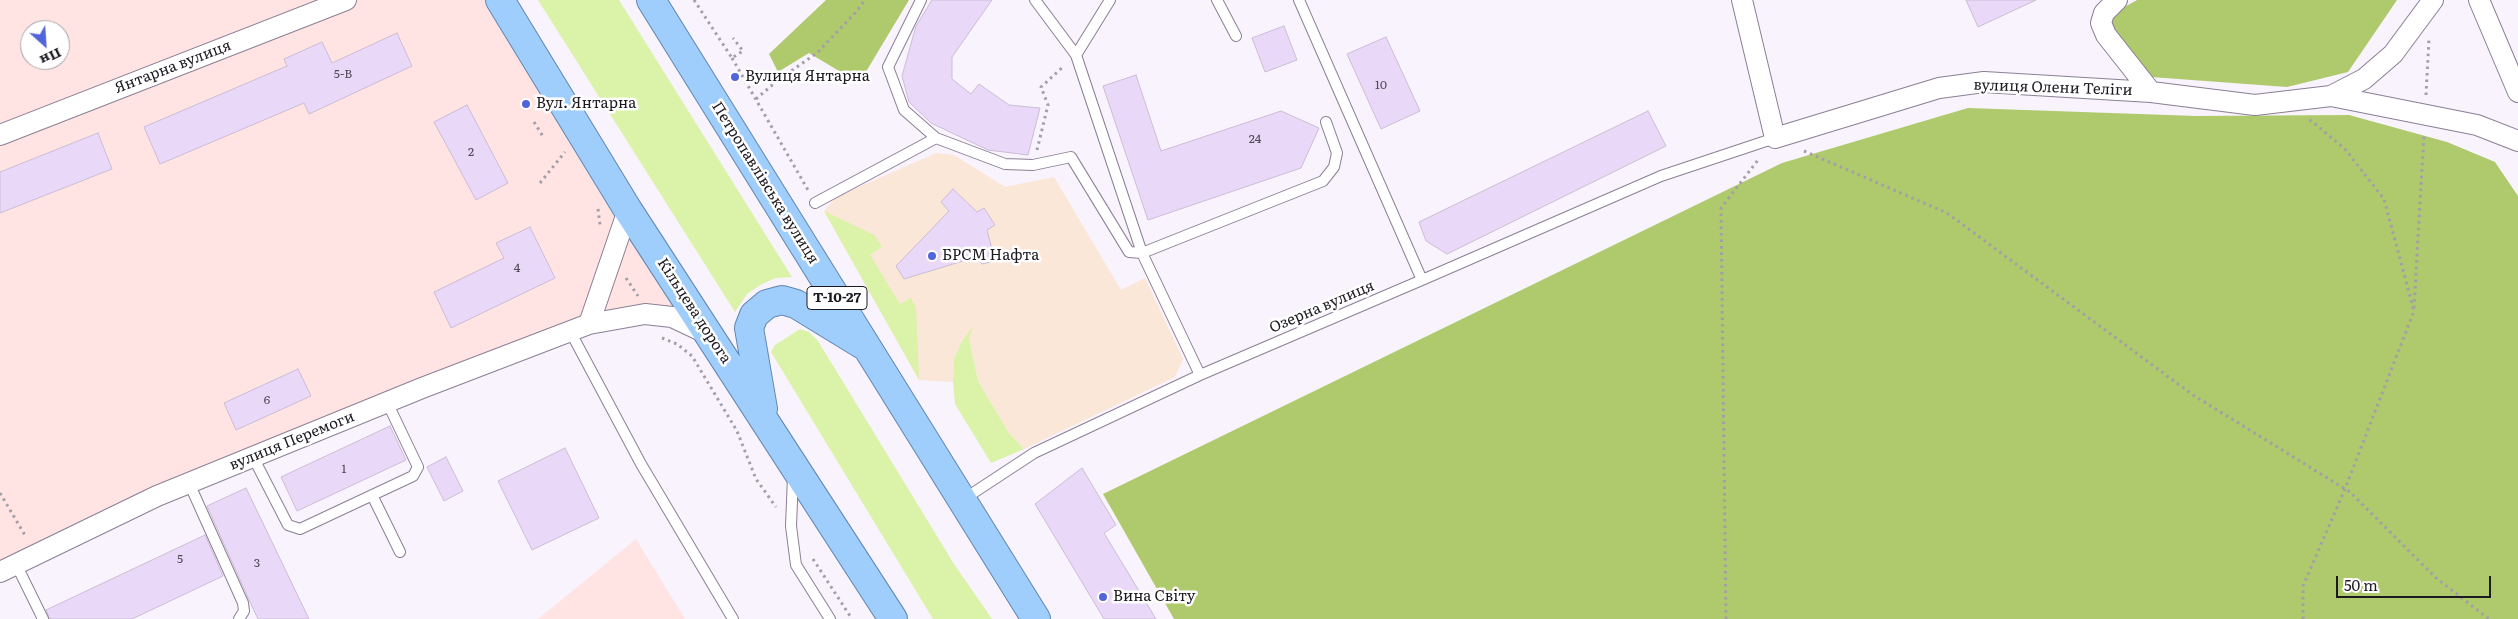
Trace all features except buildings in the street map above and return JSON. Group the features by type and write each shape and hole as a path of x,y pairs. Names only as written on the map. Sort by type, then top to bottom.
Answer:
{"highway":[{"name":"Кільцева дорога","path":"500,0 628,210 893,619"},
{"name":"Петропавлівська вулиця","path":"651,0 1036,619"},
{"path":"764,419 749,328 754,315 767,304 782,300 796,304 868,349"}],"street":[{"name":"Янтарна вулиця","path":"0,134 346,0"},
{"path":"1742,0 1775,138"},
{"path":"2117,0 2104,13 2101,23 2106,35 2151,92"},
{"path":"2479,0 2518,92"},
{"path":"2331,96 2364,79 2394,54 2432,1"},
{"name":"вулиця Олени Теліги","path":"1775,138 1939,88 1984,82 2151,92 2255,105 2331,96"},
{"path":"2331,96 2477,125 2518,141"},
{"path":"589,324 628,210"},
{"name":"вулиця Перемоги","path":"8,568 157,496 387,402 589,324 645,314 672,317 708,334"}],"lane":[{"path":"921,0 888,67 904,110 936,138 1005,164 1033,165 1071,158 1129,252 1142,253 1324,181 1334,167 1337,153 1326,122"},
{"path":"1035,0 1076,55 1142,253 1200,375"},
{"path":"1076,55 1110,0"},
{"path":"1217,0 1236,36"},
{"path":"1299,0 1422,280"},
{"path":"815,204 936,138"},
{"name":"Озерна вулиця","path":"963,500 1034,453 1200,375 1661,176 1775,138"},
{"path":"570,331 641,464 733,619"},
{"path":"254,457 288,525 300,529 413,476 418,467 387,402"},
{"path":"794,465 791,526 796,565 830,619"},
{"path":"189,483 243,603 244,611 239,619"},
{"path":"372,496 400,552"},
{"path":"8,568 43,619"}],"path":[{"path":"694,0 732,58 815,204"},
{"path":"756,99 778,80 817,53 865,0"},
{"path":"2303,619 2304,586 2345,489 2414,311 2432,1"},
{"path":"732,58 743,52 733,38"},
{"path":"1033,165 1048,105 1041,87 1076,55"},
{"path":"2287,101 2345,150 2384,199 2414,311"},
{"path":"534,122 544,138"},
{"path":"1726,619 1721,208 1775,138 1947,213 2193,395 2345,489 2436,578 2489,619"},
{"path":"540,183 566,150"},
{"path":"0,493 36,554"}],"shaded area":[{"path":"0,0 500,0 708,334 673,317 589,324 0,572"},
{"path":"936,153 954,155 1005,187 1054,177 1121,290 1145,278 1183,359 1175,377 1024,449 1009,433 978,381 969,338 961,343 954,359 953,382 919,380 824,211 836,197"},
{"path":"636,539 685,619 538,619"}],"green space":[{"path":"538,0 619,0 792,277 776,278 762,284 747,294 735,312"},
{"path":"826,0 909,0 861,80 849,77 809,53 778,72 769,54"},
{"path":"2137,0 2397,0 2348,72 2287,87 2151,77 2104,26 2121,9"},
{"path":"1968,108 2196,116 2349,115 2447,142 2495,162 2518,196 2518,619 1174,619 1103,494 1782,163"},
{"path":"824,211 874,235 882,247 870,255 900,304 911,298 916,307 919,380"},
{"path":"974,325 969,338 978,381 1009,433 1024,449 991,463 955,404 953,382 954,359 961,343"},
{"path":"800,329 809,332 818,341 954,564 992,619 933,619 771,352 775,345"}],"place":[{"name":"Вулиця Янтарна","path":"735,77"},
{"name":"Вул. Янтарна","path":"526,104"},
{"name":"БРСМ Нафта","path":"932,256"},
{"name":"Вина Світу","path":"1103,597"}]}
